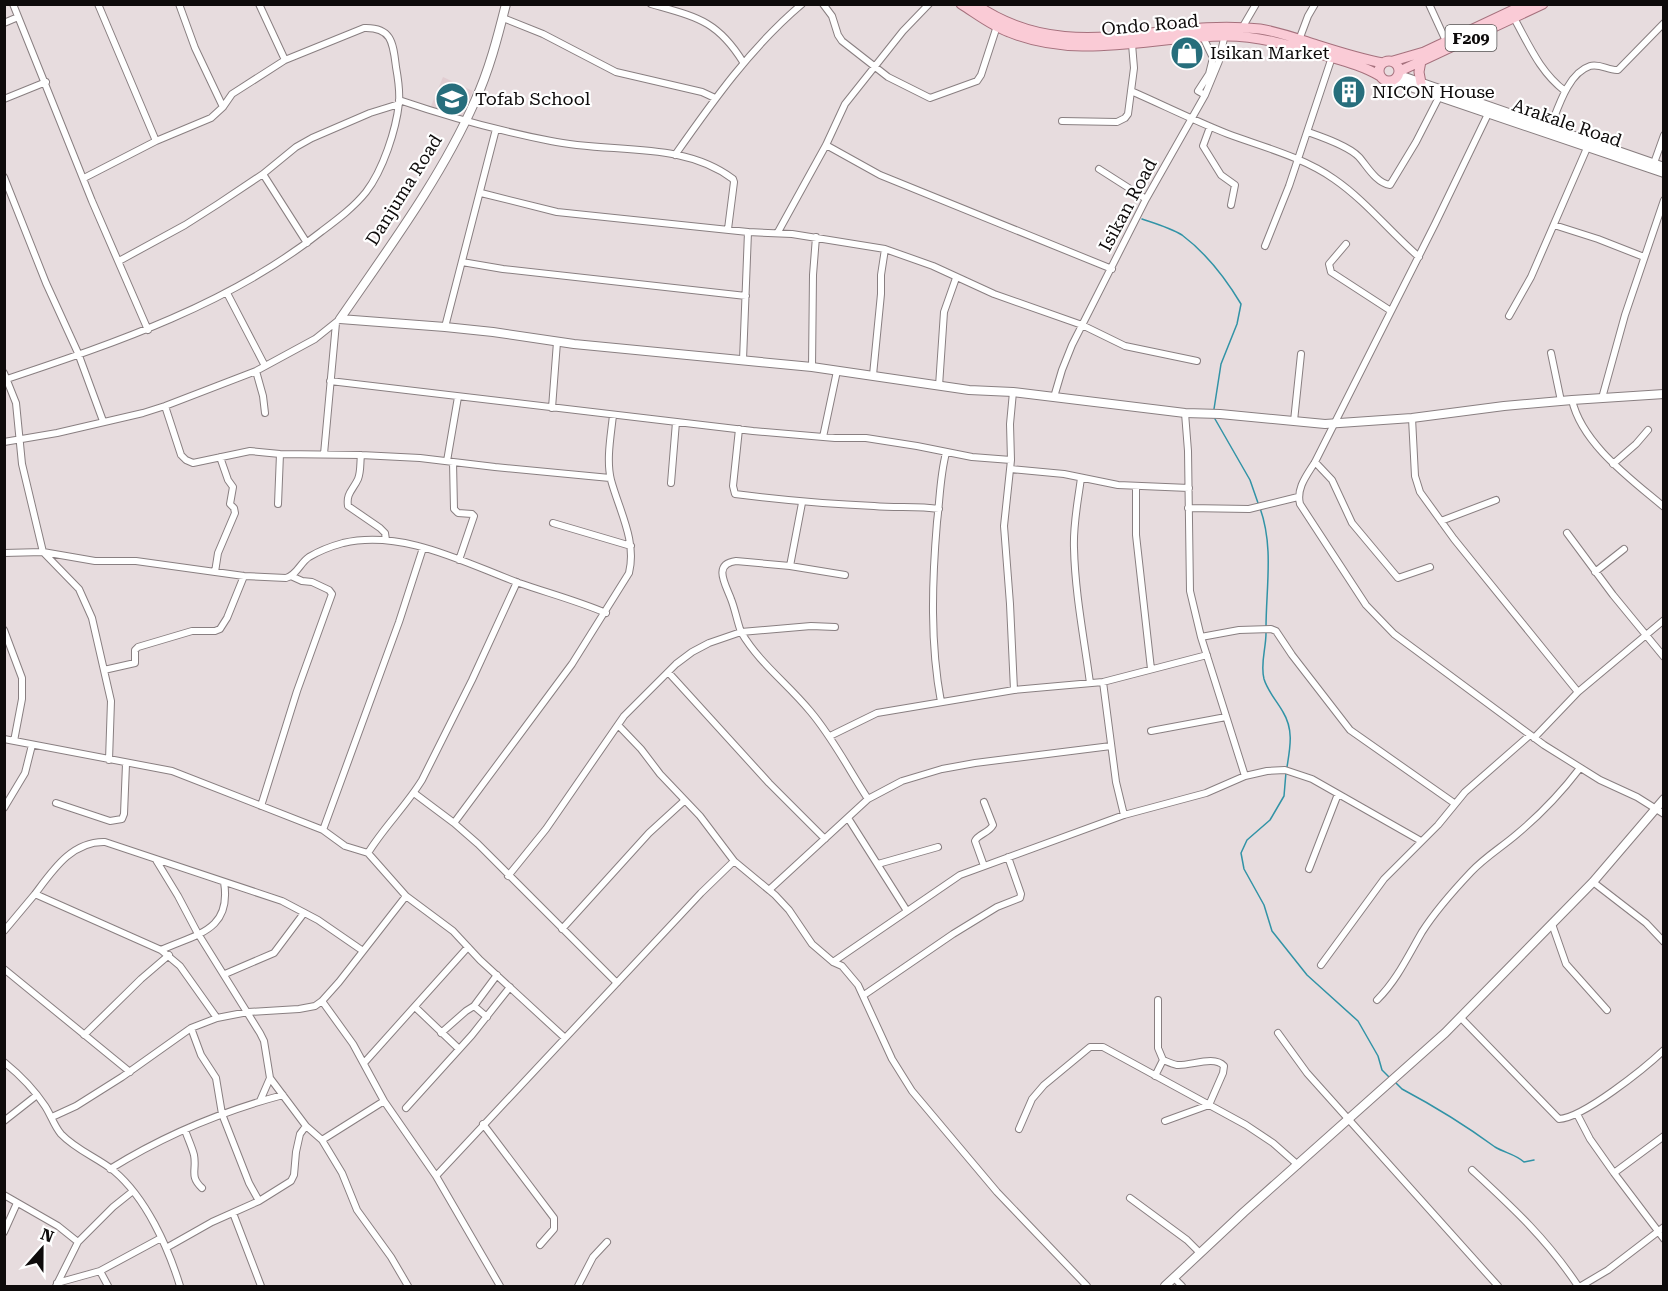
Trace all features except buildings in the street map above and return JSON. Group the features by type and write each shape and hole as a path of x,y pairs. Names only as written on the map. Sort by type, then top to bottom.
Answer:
{"main road":[{"name":"Ondo Road","path":"962,4 997,26 1029,39 1066,46 1132,44 1203,37 1242,28 1270,31 1383,63"},
{"name":"Ondo Road","path":"975,4 1006,23 1029,31 1067,38 1225,32 1265,39 1332,57 1380,76"},
{"name":"F209","path":"1383,63 1394,62 1424,52 1527,6 1543,4"},
{"name":"F209","path":"1380,76 1386,81 1397,76 1420,62 1514,18 1527,6"},
{"path":"1394,62 1398,66 1397,76"},
{"path":"1420,62 1421,83"},
{"path":"1380,76 1379,69 1383,63"}],"street":[{"path":"13,4 46,81 92,201 148,330"},
{"path":"98,4 156,141"},
{"path":"179,4 195,48 223,107"},
{"path":"259,4 285,60"},
{"name":"Danjuma Road","path":"338,321 413,210 465,122 484,78 506,4"},
{"path":"651,4 702,20 731,43 743,62"},
{"path":"675,155 743,62 794,7 802,4"},
{"path":"824,4 832,16 842,41 888,78 930,98 936,98 976,81 981,75 997,26"},
{"path":"778,232 826,145 845,104 903,31 928,4"},
{"path":"1242,28 1256,4"},
{"path":"1299,40 1315,4"},
{"path":"1429,4 1446,41"},
{"path":"4,23 18,17"},
{"path":"503,18 543,34 616,72 702,92 715,98"},
{"path":"1514,18 1535,58 1553,81 1565,90"},
{"path":"1550,128 1565,90 1583,71 1590,66 1618,70 1664,23"},
{"path":"84,178 156,141 211,118 232,94 285,60 364,28 375,28 389,35 394,54 399,102 380,170 366,192 345,214 307,243 226,292 148,330 6,376 16,403 22,465 43,552 76,585 86,601 95,629 111,701 109,760"},
{"name":"Isikan Road","path":"1054,397 1062,370 1082,325 1146,199 1205,95 1219,61 1225,32"},
{"path":"1203,37 1213,58 1209,74 1198,92 1205,95"},
{"path":"1062,121 1121,120 1128,114 1134,68 1132,44"},
{"path":"1265,246 1308,132 1332,57"},
{"name":"Arakale Road","path":"1397,76 1664,167"},
{"name":"Arakale Road","path":"1397,76 1439,97 1664,173"},
{"path":"4,99 46,81"},
{"path":"1131,91 1210,127 1298,160 1332,177 1350,191 1419,257"},
{"path":"1308,132 1328,139 1356,154 1379,180 1390,185 1439,97"},
{"path":"119,261 185,225 263,174 312,138 399,102 465,122 568,144 627,148 686,156 714,166 733,179 735,186 728,229"},
{"path":"1488,114 1419,257 1301,486 1300,504 1349,581 1381,622 1532,737 1580,768 1664,814"},
{"path":"1210,127 1203,146 1221,175 1235,185 1231,205"},
{"path":"445,327 496,129"},
{"path":"1654,163 1664,135"},
{"path":"826,145 880,175 1112,269"},
{"path":"1509,316 1531,278 1587,148"},
{"path":"1099,169 1146,199"},
{"path":"263,174 307,243"},
{"path":"4,177 46,283 78,353 103,421"},
{"path":"481,193 557,212 748,232 778,232 885,249 933,266 994,294 1082,325 1125,346 1197,361"},
{"path":"1602,398 1625,315 1664,200"},
{"path":"1554,225 1644,257"},
{"path":"742,360 748,232"},
{"path":"812,367 813,275 816,237"},
{"path":"1346,244 1329,264 1331,272 1391,311"},
{"path":"873,375 885,249"},
{"path":"462,262 503,269 746,296"},
{"path":"939,386 944,312 956,278"},
{"path":"226,292 265,366"},
{"path":"324,454 338,321"},
{"path":"4,442 143,414 256,371 315,339 338,321 493,332 557,342 812,367 969,390 1013,392 1185,413 1294,421 1335,423 1412,418 1572,399 1664,394"},
{"path":"552,408 557,342"},
{"path":"1551,353 1561,401"},
{"path":"1294,421 1301,354"},
{"path":"256,371 265,413"},
{"path":"823,437 837,371"},
{"path":"330,381 739,429 892,442 946,453 1011,460"},
{"path":"1013,392 1010,424 1011,469 1004,526 1014,690"},
{"path":"458,397 450,462 454,508 458,513 474,516 459,560"},
{"path":"1572,399 1574,408 1590,435 1613,464 1664,507"},
{"path":"165,406 181,454 193,463 250,451 420,458 610,478"},
{"path":"1185,413 1189,488 1190,591 1201,637 1245,776"},
{"path":"454,823 546,700 606,613 629,573 632,563 631,546 610,478 613,415"},
{"path":"1412,418 1416,483 1441,521 1578,692"},
{"path":"671,483 676,422"},
{"path":"739,429 733,491 735,494 802,503 913,506 939,509"},
{"path":"1613,464 1648,430"},
{"path":"941,702 934,664 933,608 941,474 946,453"},
{"path":"278,504 280,454"},
{"path":"361,455 359,475 348,492 348,506 380,528 386,540"},
{"path":"215,572 218,553 235,513 230,504 233,487 228,480 220,457"},
{"path":"1315,462 1332,480 1352,523 1398,578 1430,567"},
{"path":"1011,469 1064,474 1096,482 1136,487 1189,488"},
{"path":"1081,478 1074,547 1081,624 1090,683"},
{"path":"1136,487 1136,535 1151,669"},
{"path":"1188,508 1249,509 1299,497"},
{"path":"1441,521 1496,500"},
{"path":"790,566 802,503"},
{"path":"554,523 631,546"},
{"path":"1567,533 1595,572 1664,657"},
{"path":"291,576 308,558 343,543 386,540 423,548 606,613"},
{"path":"323,830 399,622 423,548"},
{"path":"1595,572 1624,549"},
{"path":"4,554 43,552 95,561 136,561 244,576 276,578 291,576 329,590 332,594 297,691 261,806"},
{"path":"846,575 790,566 736,561 728,562 724,566 723,577 741,632 775,676 800,699 830,736 868,800"},
{"path":"104,670 135,663 135,650 138,647 192,631 220,629 227,618 244,576"},
{"path":"368,853 381,832 414,793 472,680 517,582"},
{"path":"1321,966 1384,879 1438,825 1465,792 1532,737 1578,692 1664,620"},
{"path":"508,876 546,829 618,724 668,672 692,652 708,643 741,632 811,626 835,627"},
{"path":"1201,637 1239,630 1271,629 1278,632 1292,655 1350,730 1455,803"},
{"path":"4,630 19,666 23,688 14,741"},
{"path":"830,736 878,713 1014,690 1103,682 1207,655"},
{"path":"668,672 777,792 825,839"},
{"path":"1103,682 1116,782 1124,815"},
{"path":"1151,731 1226,717"},
{"path":"618,724 684,801 700,816 734,861 789,910 812,944 849,973 864,995 892,1059 912,1091 997,1192 1087,1287"},
{"path":"4,739 172,771 323,830 345,846 368,853 406,896 431,914 468,947 565,1038"},
{"path":"4,808 25,773 32,745"},
{"path":"769,890 868,800 902,781 942,769 975,763 1112,746"},
{"path":"56,803 110,821 122,819 126,764"},
{"path":"1377,1000 1395,980 1432,918 1463,881 1489,855 1515,836 1556,798 1580,768"},
{"path":"833,962 960,875 1124,815 1206,793 1245,776 1267,771 1285,770 1312,779 1420,841"},
{"path":"414,793 478,844 617,983"},
{"path":"1309,869 1338,794"},
{"path":"1165,1287 1460,1017 1593,882 1664,799"},
{"path":"562,929 649,833 684,801"},
{"path":"984,802 993,825 975,841 984,866"},
{"path":"848,818 907,911"},
{"path":"4,931 49,875 70,853 96,842 105,842 273,897 318,920 363,951"},
{"path":"878,864 938,847"},
{"path":"864,995 953,934 997,907 1020,898 1021,894 1008,857"},
{"path":"156,860 198,934 225,974 264,1041 270,1078 306,1126 322,1140 342,1173 357,1210 391,1257 408,1287"},
{"path":"436,1176 701,893 734,861"},
{"path":"161,950 212,928 221,916 226,893 224,882"},
{"path":"1593,882 1646,923 1664,942"},
{"path":"35,894 161,950 186,974 217,1018"},
{"path":"52,1117 76,1106 130,1072 191,1028 217,1018 248,1012 315,1006 322,1001 406,896"},
{"path":"225,974 274,953 304,913"},
{"path":"1552,924 1566,963 1607,1011"},
{"path":"364,1063 468,947"},
{"path":"84,1035 141,979 169,956"},
{"path":"4,969 130,1072"},
{"path":"441,1033 474,1006 497,975"},
{"path":"406,1108 487,1017 510,987"},
{"path":"1158,1000 1158,1048 1163,1060 1176,1065 1214,1062 1224,1066 1209,1105 1165,1121"},
{"path":"322,1001 364,1063 384,1101 436,1176 499,1284 489,1287"},
{"path":"474,1006 487,1017"},
{"path":"415,1007 458,1048"},
{"path":"1460,1017 1555,1117 1563,1119 1577,1114 1664,1050"},
{"path":"191,1028 201,1055 216,1078 222,1114 249,1183 259,1201"},
{"path":"1278,1033 1307,1073 1498,1287"},
{"path":"1019,1129 1032,1099 1044,1085 1090,1047 1103,1047 1264,1137 1298,1165"},
{"path":"1155,1076 1163,1060"},
{"path":"4,1062 20,1075 37,1095 60,1132 68,1140 111,1168 133,1191 166,1248 180,1287"},
{"path":"260,1101 270,1078"},
{"path":"4,1121 37,1095"},
{"path":"111,1168 130,1156 222,1114 283,1095"},
{"path":"322,1140 384,1101"},
{"path":"1577,1114 1590,1139 1614,1173 1661,1229 1664,1239"},
{"path":"483,1124 554,1218 554,1229 540,1245"},
{"path":"166,1248 259,1201 291,1181 294,1175 300,1134 306,1126"},
{"path":"185,1130 194,1154 195,1182 202,1188"},
{"path":"1614,1173 1664,1136"},
{"path":"1472,1170 1532,1227 1579,1287 1608,1270 1661,1229"},
{"path":"57,1285 78,1242 113,1207 133,1191"},
{"path":"4,1195 58,1226 78,1242"},
{"path":"1130,1198 1200,1253"},
{"path":"4,1232 17,1203"},
{"path":"233,1213 261,1287"},
{"path":"57,1285 100,1271 161,1238"},
{"path":"578,1287 593,1257 607,1242"},
{"path":"100,1271 108,1287"},
{"path":"1174,1278 1182,1287"}],"shaded area":[{"name":"Tofab School","path":"443,77 473,91 461,119 431,106"}],"waterway":[{"path":"1142,219 1173,230 1191,242 1215,267 1241,304 1237,324 1221,364 1214,409"},
{"path":"1215,419 1250,480 1258,503"},
{"path":"1260,508 1268,553 1266,628"},
{"path":"1266,633 1263,673 1268,688 1289,726 1287,767"},
{"path":"1286,772 1284,796 1270,820 1247,840 1241,853 1244,869 1264,905 1272,931 1307,975 1358,1021 1378,1056 1382,1070 1390,1078"},
{"path":"1396,1083 1495,1147 1524,1162 1534,1160"}],"place":[{"name":"Isikan Market","path":"1187,53"},
{"name":"NICON House","path":"1349,92"},
{"name":"Tofab School","path":"452,99"}]}
